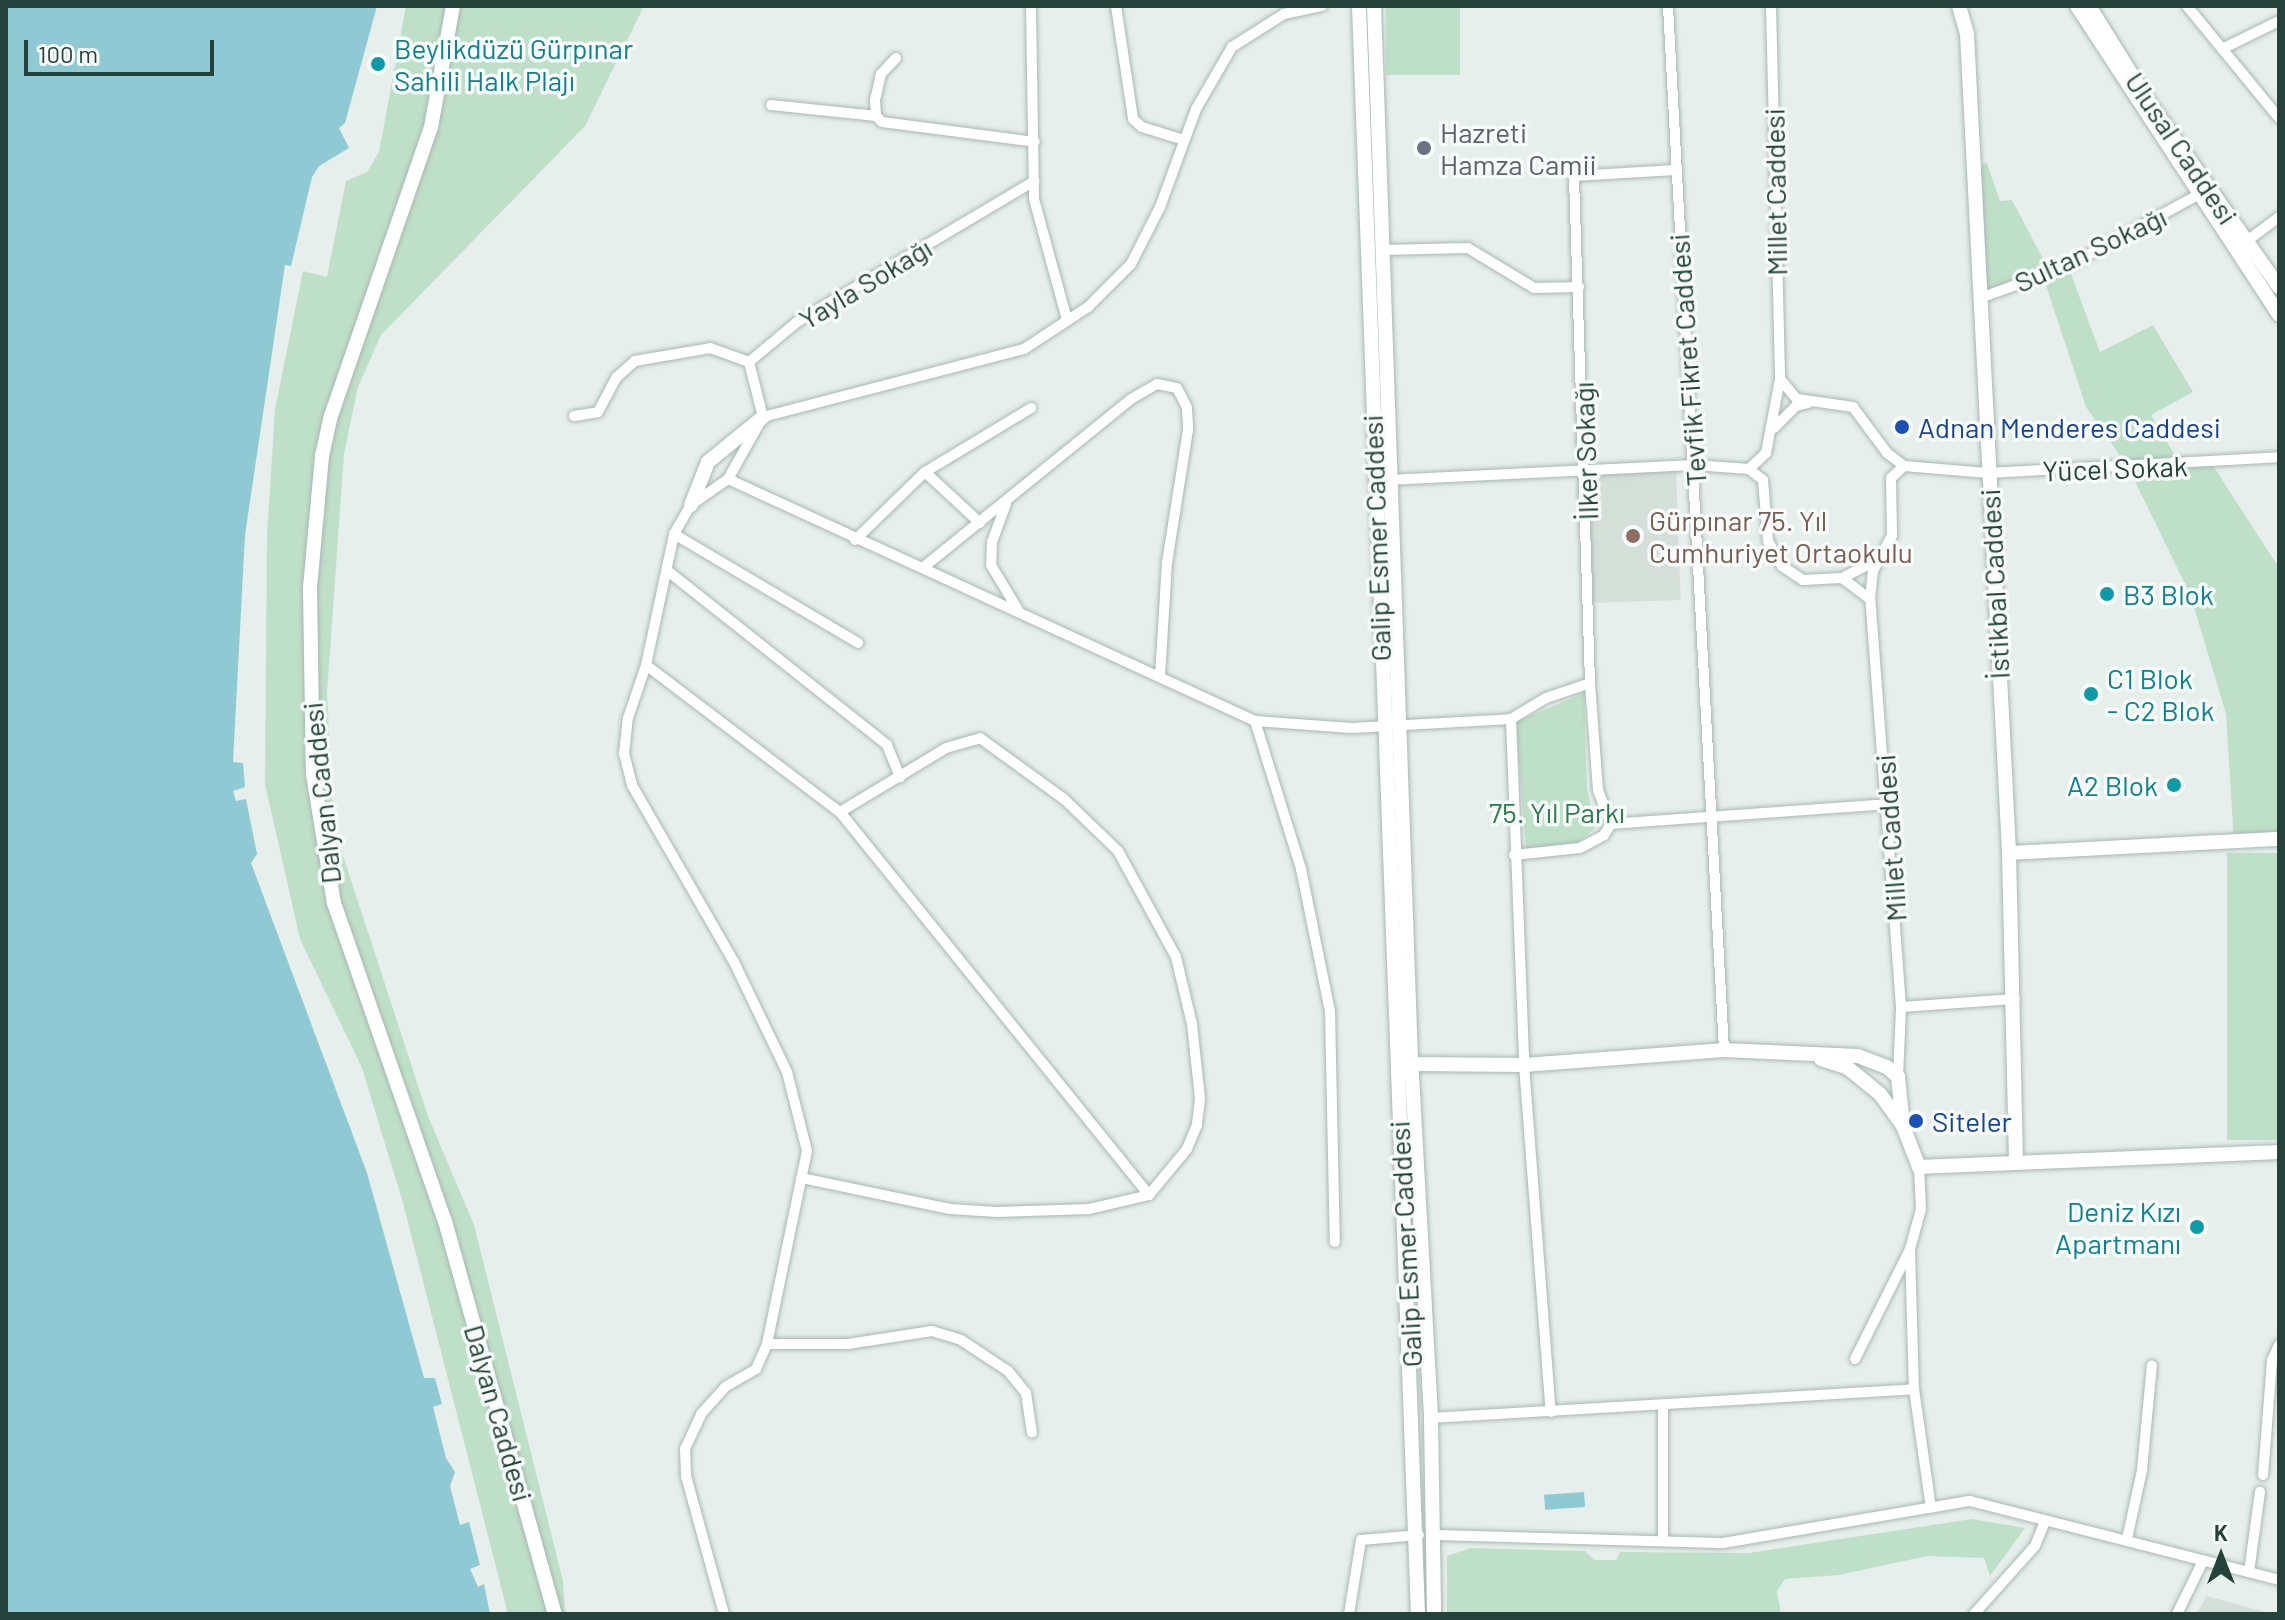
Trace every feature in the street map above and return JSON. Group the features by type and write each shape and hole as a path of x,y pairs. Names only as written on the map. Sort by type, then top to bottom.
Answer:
{"street":[{"name":"Dalyan Caddesi","path":"453,6 431,127 331,415 322,456 310,589 313,774 334,903 445,1221 555,1614"},
{"path":"1031,6 1034,181 1043,243 1067,320"},
{"path":"1116,6 1133,119 1142,127 1184,140"},
{"path":"724,1614 686,1476 685,1449 701,1414 725,1387 756,1369 767,1344 807,1151 787,1072 734,962 632,785 624,754 627,730 646,665 653,618 669,572 674,534 691,505 708,462 763,417 1024,349 1067,320 1131,264 1160,207 1184,140 1232,47 1284,14 1322,6"},
{"name":"Galip Esmer Caddesi","path":"1359,6 1373,482 1390,724 1405,1064 1413,1418 1419,1535 1418,1614"},
{"path":"1374,6 1389,480 1390,724"},
{"name":"Tevfik Fikret Caddesi","path":"1668,6 1724,1050"},
{"name":"Millet Caddesi","path":"1771,6 1780,379 1773,430"},
{"name":"İstikbal Caddesi","path":"1959,6 1967,34 2009,853 2015,999 2016,1163"},
{"path":"2077,6 2203,193 2235,255 2279,315"},
{"name":"Ulusal Caddesi","path":"2089,6 2203,193 2246,242 2279,287"},
{"path":"2187,6 2279,118"},
{"path":"2219,46 2279,21"},
{"path":"876,116 881,74 896,58"},
{"path":"771,105 876,116 912,129 1035,142"},
{"name":"İlker Sokağı","path":"1611,824 1598,790 1590,683 1587,472 1574,176 1675,170"},
{"name":"Yayla Sokağı","path":"749,362 797,322 1034,181"},
{"name":"Sultan Sokağı","path":"1980,298 2068,266 2203,193"},
{"path":"2235,255 2246,242 2279,217"},
{"path":"1382,250 1468,248 1526,285 1579,287"},
{"path":"574,416 598,412 617,377 635,361 710,348 749,362 763,417 728,479 691,505"},
{"path":"1780,379 1797,399 1853,407 1887,453 1904,466 1890,482"},
{"path":"925,566 1131,399 1157,384 1177,388 1187,408 1188,430 1167,562 1160,676"},
{"path":"1810,402 1796,406 1773,430 1763,480 1771,553 1803,580 1842,578 1880,557 1892,536 1887,453"},
{"path":"855,540 925,472 1031,408"},
{"path":"1749,469 1766,453"},
{"name":"Yücel Sokak","path":"1904,466 1988,473 2279,457"},
{"path":"1373,482 1694,465 1749,469 1763,480"},
{"path":"925,472 980,523"},
{"path":"728,479 855,540 925,566 1026,618 1255,721 1292,728 1511,719 1566,688 1590,683"},
{"path":"1007,502 992,542 991,565 1008,600 1026,618"},
{"path":"674,534 858,643"},
{"name":"Millet Caddesi","path":"1880,557 1873,571 1870,599 1888,804 1901,1007 1898,1077"},
{"path":"669,572 887,745 900,778"},
{"path":"1842,578 1870,599"},
{"path":"646,665 840,812 1149,1195"},
{"path":"1511,719 1524,1065 1551,1412"},
{"path":"1255,721 1301,869 1328,998 1335,1242"},
{"path":"801,1178 981,1211 1089,1209 1149,1195 1187,1149 1200,1099 1192,1024 1176,957 1139,885 1092,824 980,738 946,748 840,812"},
{"path":"1514,855 1580,848 1611,824 1888,804"},
{"path":"2009,853 2279,839"},
{"path":"1901,1007 2015,999"},
{"path":"1434,1614 1431,1418 1405,1064 1524,1065 1724,1050 1858,1056 1887,1067 1898,1077 1903,1126 1919,1167 1921,1209 1910,1249 1855,1359"},
{"path":"1798,1053 1848,1068 1864,1078 1903,1126"},
{"path":"1919,1167 2279,1152"},
{"path":"1910,1249 1914,1389 1931,1508"},
{"path":"767,1344 848,1344 932,1331 1008,1371 1026,1393 1032,1433"},
{"path":"2263,1475 2272,1360 2279,1345"},
{"path":"2127,1539 2142,1470 2152,1365"},
{"path":"1413,1418 1663,1407 1914,1389"},
{"path":"1663,1407 1663,1541"},
{"path":"2249,1572 2260,1492"},
{"path":"1349,1614 1361,1540 1434,1535 1723,1543 1970,1501 2127,1539 2202,1563 2279,1580"},
{"path":"1974,1614 2035,1546 2045,1521"},
{"path":"2177,1614 2202,1563"}],"shaded area":[{"name":"Gürpınar 75. Yıl Cumhuriyet Ortaokulu","path":"1676,466 1681,600 1592,603 1587,469"},
{"path":"2206,1596 2229,1602 2273,1614 2197,1614"}],"green space":[{"path":"406,6 644,6 585,126 381,335 358,387 344,454 327,693 334,828 428,1116 474,1225 563,1581 565,1614 508,1614 403,1203 362,1068 300,939 265,784 267,535 275,409 303,271 327,277 346,181 367,172 379,152"},
{"path":"1386,6 1460,6 1460,75 1386,75"},
{"path":"1987,163 2000,201 2012,200 2050,272 2068,266 2100,352 2153,325 2193,392 2151,415 2180,464 2212,464 2279,568 2279,837 2234,843 2226,714 2190,594 2128,467 2086,407 2043,276 1985,291 1974,166"},
{"name":"75. Yıl Parkı","path":"1584,693 1587,789 1595,828 1576,844 1526,849 1516,722"},
{"path":"2227,853 2279,853 2279,1140 2227,1140"},
{"path":"1972,1519 2025,1528 1990,1576 1984,1558 1927,1556 1839,1575 1785,1579 1777,1591 1781,1614 1447,1614 1447,1556 1471,1548 1585,1551 1594,1560 1616,1560 1620,1552 1749,1553"}],"water":[{"path":"6,6 377,6 345,123 339,128 349,148 319,166 312,177 291,266 285,265 245,535 233,762 243,763 245,787 233,791 236,801 246,799 257,854 251,863 367,1173 424,1378 435,1378 442,1404 433,1407 446,1458 455,1472 450,1486 460,1525 469,1522 480,1565 470,1569 478,1587 484,1584 490,1614 6,1614"},
{"path":"1584,1492 1585,1507 1545,1510 1544,1495"}],"place":[{"name":"Beylikdüzü Gürpınar Sahili Halk Plajı","path":"378,64"},
{"name":"Hazreti Hamza Camii","path":"1424,148"},
{"name":"Adnan Menderes Caddesi","path":"1902,427"},
{"name":"Gürpınar 75. Yıl Cumhuriyet Ortaokulu","path":"1633,536"},
{"name":"B3 Blok","path":"2107,594"},
{"name":"C1 Blok - C2 Blok","path":"2091,694"},
{"name":"A2 Blok","path":"2174,785"},
{"name":"Siteler","path":"1916,1121"},
{"name":"Deniz Kızı Apartmanı","path":"2197,1227"}]}
